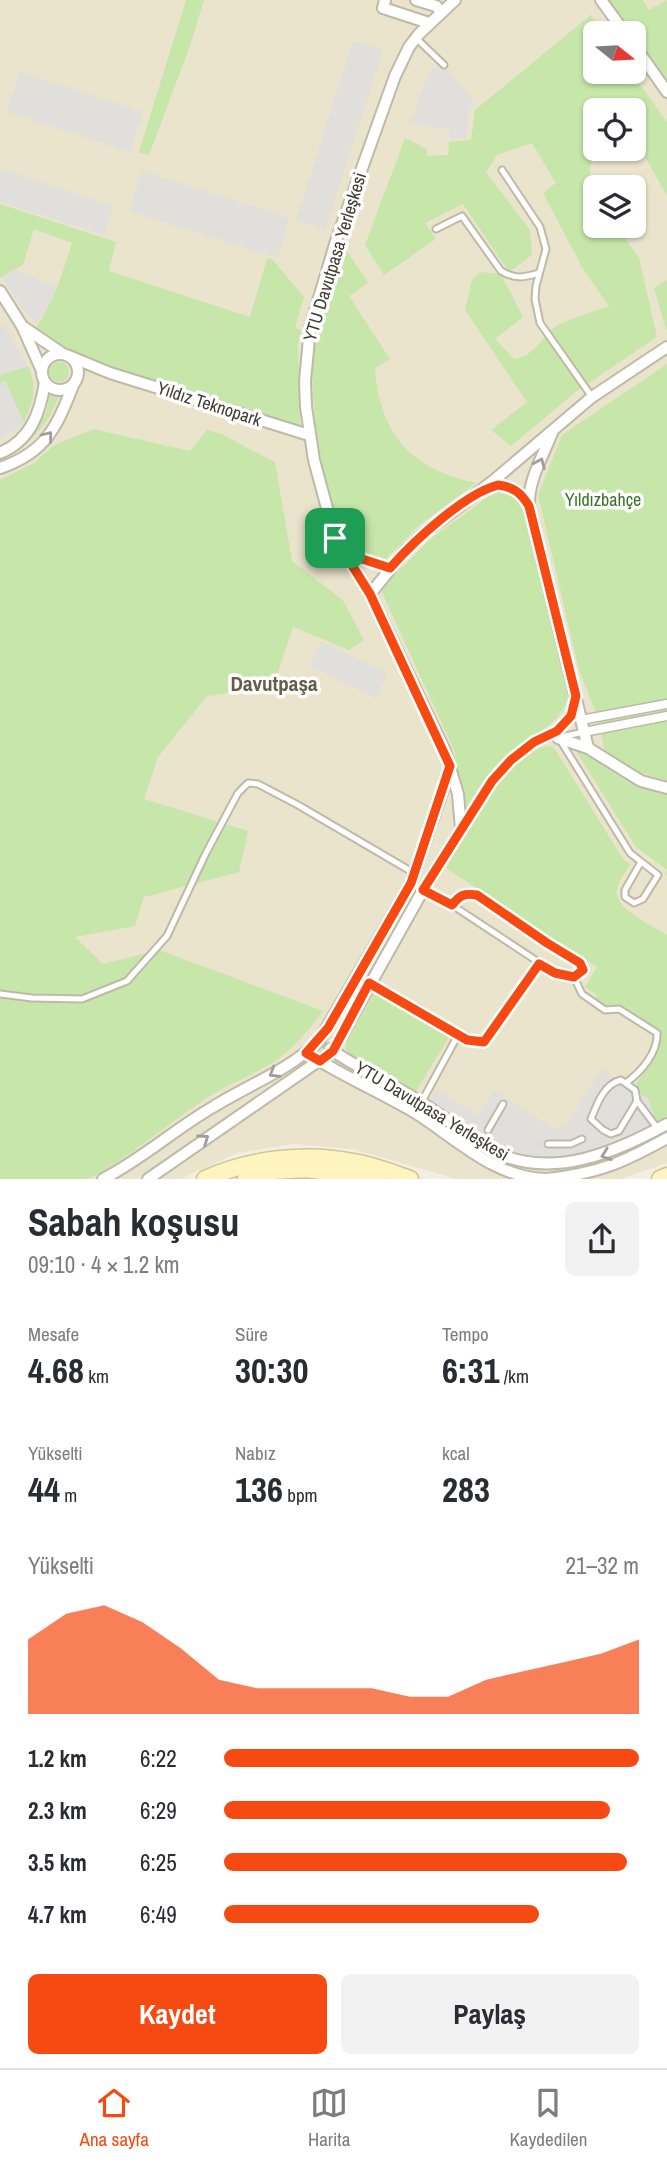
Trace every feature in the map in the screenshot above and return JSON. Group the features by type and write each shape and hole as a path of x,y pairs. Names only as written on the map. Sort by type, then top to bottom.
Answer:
{"main road":[{"path":"205,1179 256,1163 293,1158 325,1158 355,1162 410,1179"},
{"path":"246,1179 272,1171 307,1169 376,1179"},
{"path":"660,1179 667,1177"}],"street":[{"path":"416,0 436,6 442,12"},
{"name":"YTU Davutpasa Yerleşkesi","path":"455,0 416,38 395,76 336,241 310,328 305,381 309,435 319,485 335,538 370,594 450,766 458,794 461,829"},
{"path":"601,0 616,21"},
{"path":"384,4 429,23"},
{"path":"646,62 667,92"},
{"name":"Yıldız Teknopark","path":"0,291 22,326 43,376"},
{"name":"Yıldız Teknopark","path":"22,326 66,355 110,373 309,435"},
{"path":"370,594 390,568 423,534 484,489 592,397 667,346"},
{"path":"0,453 19,443 34,425 40,407 43,365 51,356 66,355 76,366 75,380 58,423 44,443 16,463 0,468"},
{"name":"Yıldız Teknopark","path":"75,380 85,374 110,373"},
{"path":"43,376 48,386 59,390 70,387 75,380"},
{"path":"554,429 532,481 529,506 588,748"},
{"path":"484,489 498,485 511,487 522,494 529,506"},
{"path":"335,538 359,558 390,568"},
{"path":"148,1179 333,1051 423,890 492,781 511,760 534,742 557,731 571,716 576,696"},
{"path":"582,720 667,704"},
{"path":"584,732 667,716"},
{"path":"558,737 588,748 633,777 667,788"},
{"path":"103,1179 212,1107 267,1078 306,1053 319,1041 413,878 450,766"},
{"name":"YTU Davutpasa Yerleşkesi","path":"319,1041 418,1107 497,1153 534,1166 571,1164 596,1158 620,1150 662,1126"},
{"name":"YTU Davutpasa Yerleşkesi","path":"306,1053 418,1107 491,1164 517,1175 547,1179 600,1171 667,1138"}],"lane":[{"path":"416,38 443,65"},
{"path":"502,170 540,227 546,249 535,299 540,323 592,397"},
{"path":"436,229 462,216 501,271 522,279 539,274"},
{"path":"534,742 584,732"},
{"path":"558,737 630,853 658,875 643,899 634,903 627,900 625,890 641,862"},
{"path":"0,994 82,999 127,981 167,936 206,853 238,793 248,783 258,784 298,805 413,878 423,890 452,905 555,973 574,977 583,970 580,963 477,895 466,893 459,896 452,905"},
{"path":"369,983 467,1040 484,1042 539,964"},
{"path":"574,977 582,994 606,1010 619,1009 657,1033 657,1044 640,1072 627,1082"},
{"path":"418,1107 458,1035"},
{"path":"638,1101 619,1131 611,1133 603,1130 592,1119 605,1090 612,1082 621,1080 635,1090 638,1101 662,1126"},
{"path":"488,1130 503,1104"},
{"path":"548,1144 571,1144 582,1139"}],"shaded area":[{"path":"0,0 667,0 667,1163 620,1179 457,1179 353,1149 293,1144 237,1153 180,1179 0,1179"},
{"path":"353,41 383,50 325,230 296,220"},
{"path":"444,65 475,103 469,110 466,139 449,138 449,129 426,127 411,121 430,69"},
{"path":"20,72 143,112 131,152 7,112"},
{"path":"0,169 113,206 104,235 0,202"},
{"path":"142,171 290,218 277,258 129,211"},
{"path":"15,269 56,288 47,309 36,323 21,307 2,277"},
{"path":"4,325 28,366 0,375 0,326"},
{"path":"5,381 24,423 0,439 0,383"},
{"path":"321,641 387,673 375,698 310,666"},
{"path":"601,1069 648,1098 656,1122 617,1144 570,1157 535,1160 511,1153 428,1102 436,1090 478,1116 494,1091 554,1129 566,1126"}],"green space":[{"path":"186,0 204,0 191,43 149,155 139,152"},
{"path":"606,0 643,0 649,10 667,0 667,85 646,55 646,21 621,21"},
{"path":"591,15 595,21 584,21"},
{"path":"583,22 583,84 640,84 667,122 667,196 646,158 646,98 583,98 583,161 592,161 590,175 583,175 583,238 625,238 639,258 657,337 577,391 511,446 491,430 527,402 465,310 472,280 480,272 501,274 523,317 495,339 514,359 527,355 557,326 609,306 583,269 543,193 556,183 532,143 497,155 486,172 530,230 532,255 509,272 463,204 425,223 436,239 384,275 365,245 405,138 427,149 427,156 448,155 449,142 471,140 475,110"},
{"path":"0,204 116,242 109,271 250,317 267,258 273,260 304,297 295,328 301,330 298,345 300,425 294,428 62,351 35,329 52,298 72,243 34,229 23,265 0,278"},
{"path":"343,245 368,283 349,296 390,359 375,368 383,412 392,430 417,458 434,469 476,483 417,527 386,559 355,547 341,533 318,444 313,390 314,354 322,313"},
{"path":"667,280 667,329 666,330 654,288"},
{"path":"59,362 66,365 69,372 66,379 59,382 52,379 49,372 52,365"},
{"name":"Yıldızbahçe","path":"667,364 667,781 637,771 605,751 595,710 579,670 538,495 562,435"},
{"path":"28,366 33,380 33,394 24,423 5,381 0,383 0,375"},
{"path":"50,394 59,396 47,420 30,441 28,439 47,410"},
{"path":"93,429 190,451 207,430 221,434 275,462 292,561 343,600 364,640 349,650 293,627 273,687 207,696 158,757 144,799 248,831 239,872 144,897 135,926 75,937 103,964 159,950 323,1011 301,1038 275,1061 213,1094 120,1160 88,1179 0,1179 0,480 34,463 53,446"},
{"path":"499,492 512,497 522,507 568,696 564,707 552,723 516,747 495,766 464,810 454,750 381,590 428,541 489,496"},
{"path":"553,746 623,859 630,864 617,889 621,903 635,916 667,935 667,1116 656,1122 648,1098 633,1089 659,1047 655,1028 621,1007 605,1007 594,1000 597,995 585,987 597,967 446,868 474,820 511,769 537,749"},
{"path":"576,751 630,783 667,795 667,870 636,847"},
{"path":"375,992 451,1034 416,1091 349,1054 346,1049 346,1042"}],"district":[{"name":"Davutpaşa","path":"274,684"}],"route":[{"path":"498,485 511,487 522,494 529,506 576,696 571,716 557,731 534,742 511,760 492,781 423,890 452,905 459,896 466,893 477,895 580,963 583,970 574,977 555,973 539,964 484,1042 467,1040 369,983 333,1051 320,1061 306,1053 328,1028 411,883 450,766 370,594 335,538 359,558 390,568 423,534 484,489 498,485"}]}
